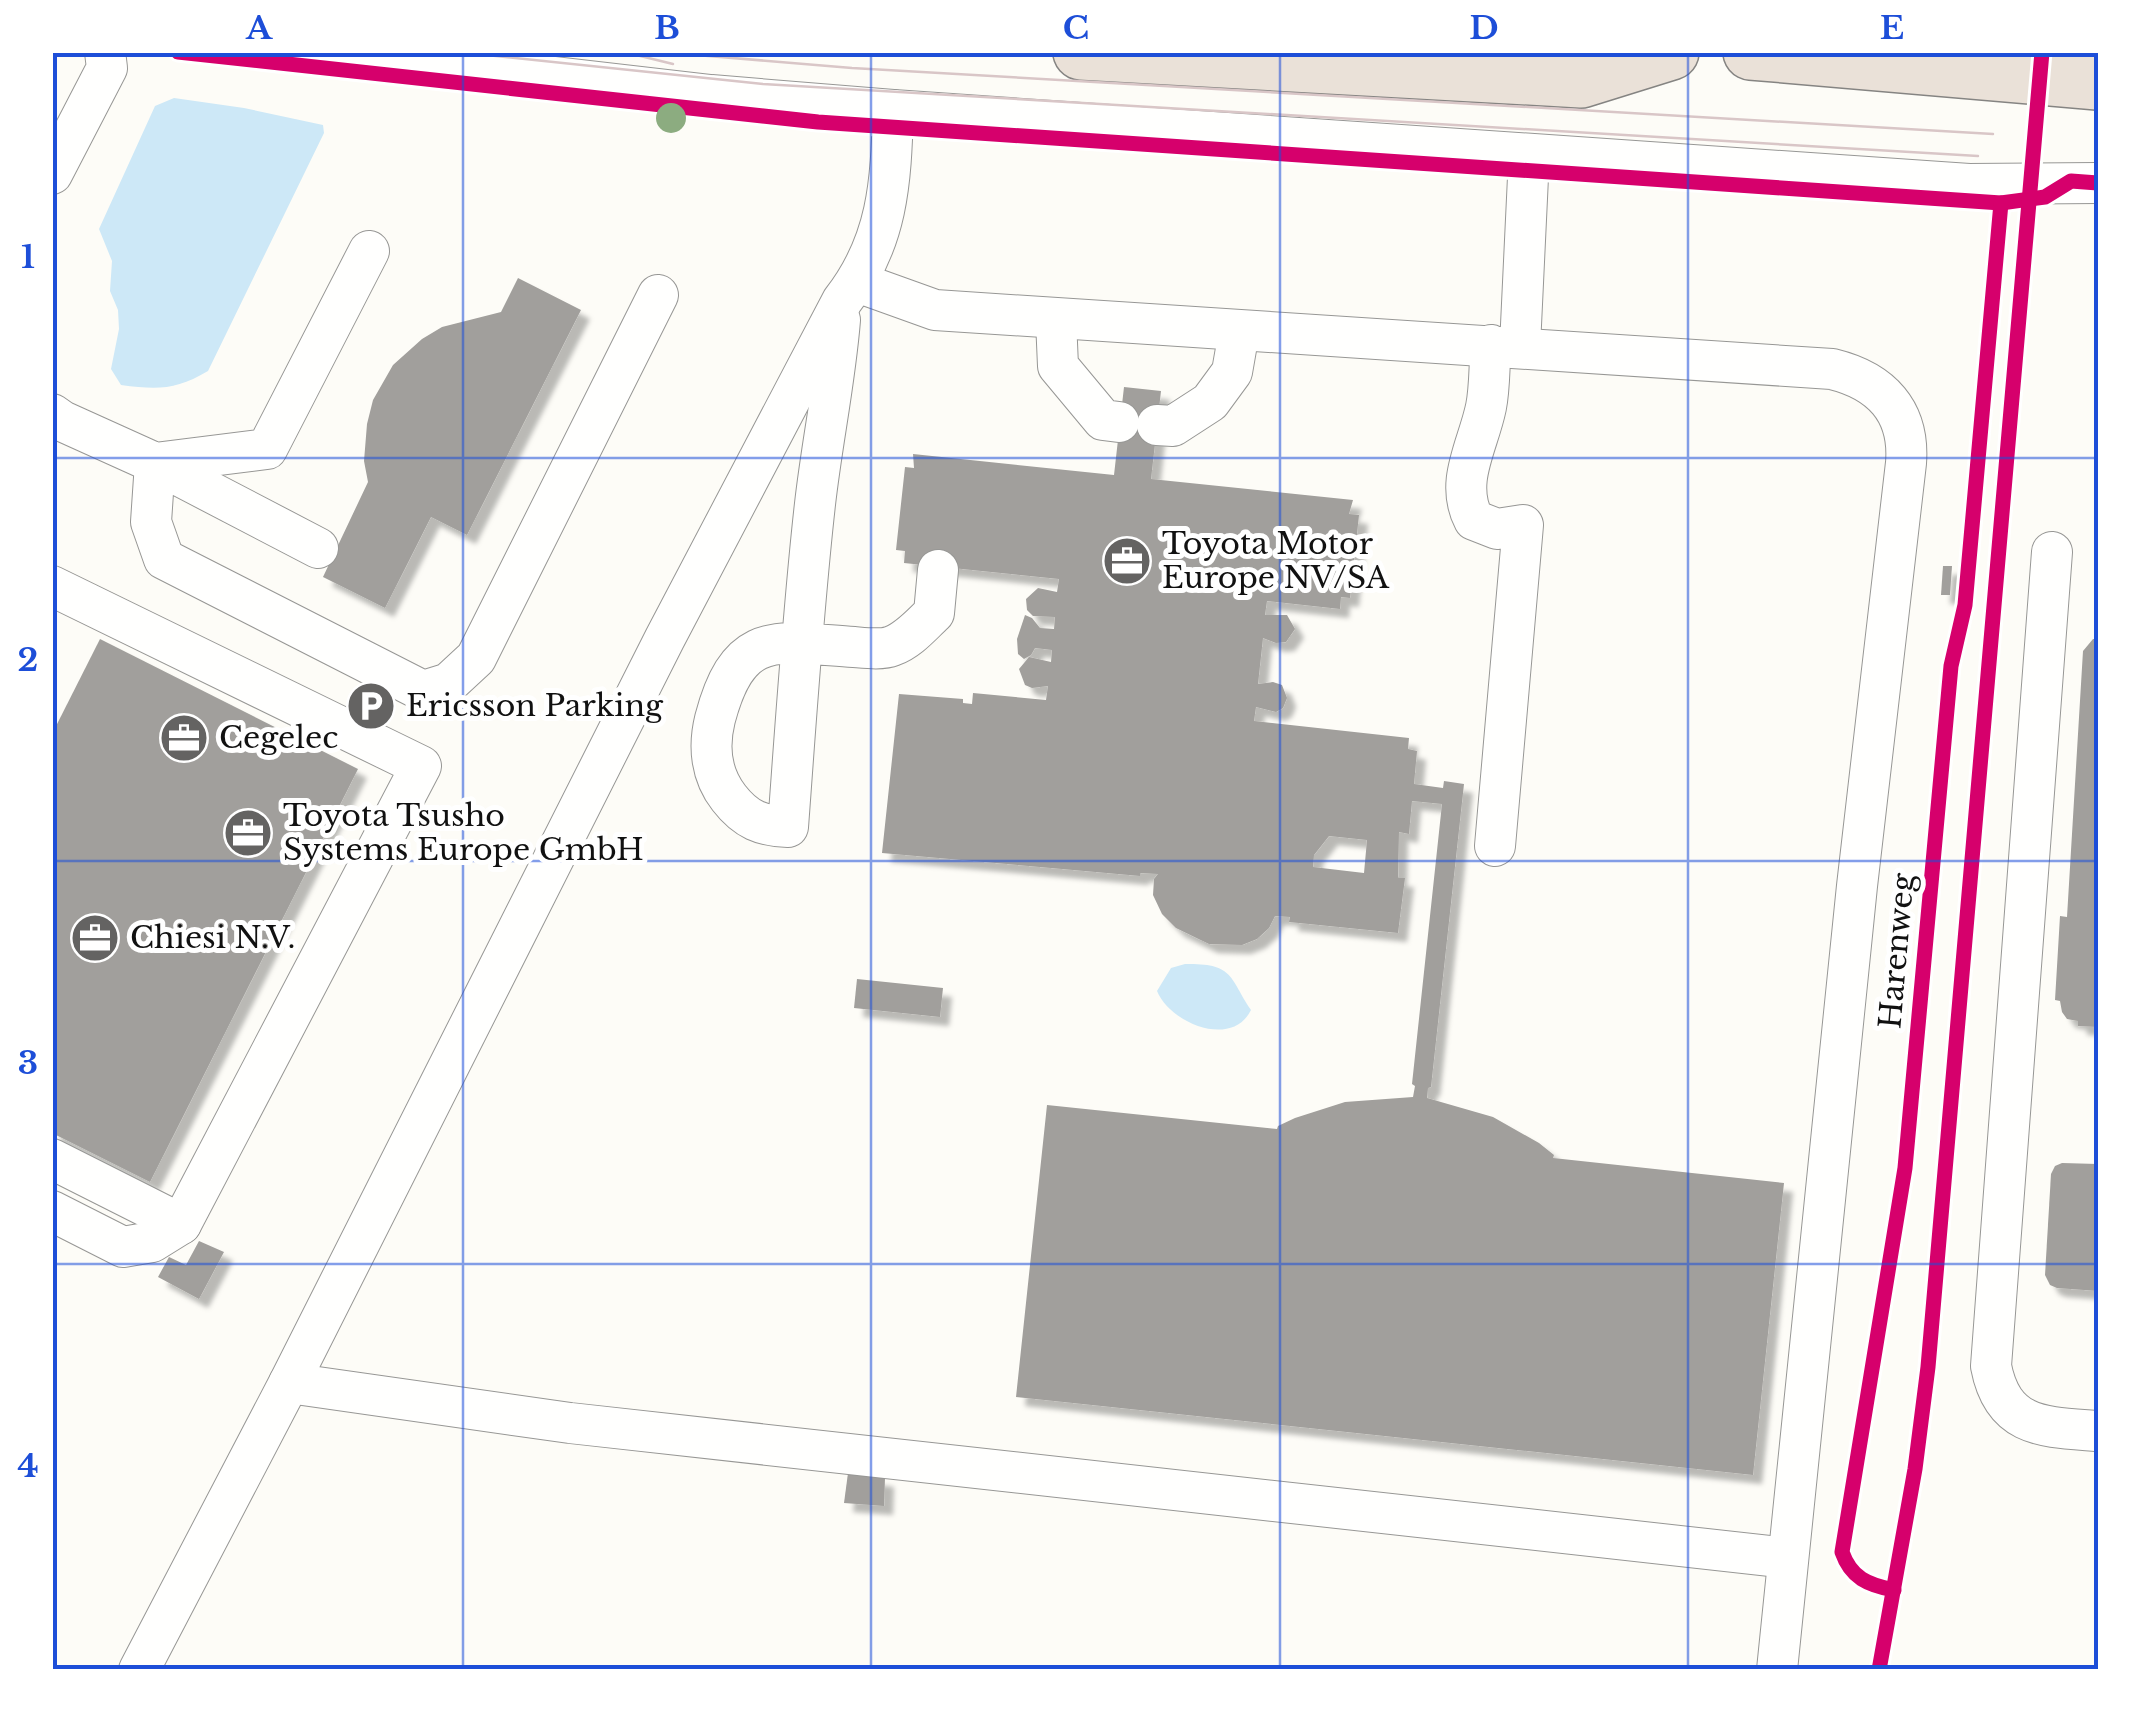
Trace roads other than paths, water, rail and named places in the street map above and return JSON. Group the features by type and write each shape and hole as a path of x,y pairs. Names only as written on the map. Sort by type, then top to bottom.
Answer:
{"highway":[{"path":"1081,52 1581,80 1671,52"},
{"path":"1751,52 2098,82"}],"street":[{"path":"336,52 632,87 893,110 1969,184 2085,182"},
{"path":"52,174 113,58"},
{"path":"139,1670 289,1383 665,638 876,245 887,206 893,110"},
{"path":"1496,846 1523,525 1497,529 1474,520 1465,504 1464,482 1506,346 1530,156"},
{"path":"155,464 267,449 369,251"},
{"path":"849,292 935,310 1056,320 1832,369 1860,377 1884,393 1901,417 1906,463 1857,886 1778,1670"},
{"path":"849,292 816,501 804,644 891,647 913,633 934,612 938,570"},
{"path":"155,464 150,522 164,558 422,691 449,683 476,658 658,296"},
{"path":"1056,320 1058,366 1103,420 1173,426 1210,402 1232,372 1239,332"},
{"path":"52,414 318,548"},
{"path":"2052,552 1991,1366 1995,1389 2023,1418 2040,1427 2098,1431"},
{"path":"52,1211 123,1247 152,1242 181,1224 421,766 56,596"},
{"path":"52,1159 181,1224"},
{"path":"289,1383 570,1424 1788,1558"}],"water":[{"path":"174,98 323,125 324,133 208,371 166,387 121,385 111,369 119,329 118,310 110,291 112,261 99,229 155,106"},
{"path":"1185,964 1213,966 1228,974 1251,1010 1242,1022 1216,1030 1202,1027 1174,1013 1164,1003 1157,991 1171,968"}],"tram line":[{"path":"458,52 763,84 1978,156"},
{"path":"624,52 673,64"},
{"path":"661,52 852,68 1993,134"}],"place":[{"name":"Toyota Motor Europe NV/SA","path":"1127,561"},
{"name":"Ericsson Parking","path":"371,706"},
{"name":"Cegelec","path":"184,738"},
{"name":"Toyota Tsusho Systems Europe GmbH","path":"248,833"},
{"name":"Chiesi N.V.","path":"95,938"}]}
